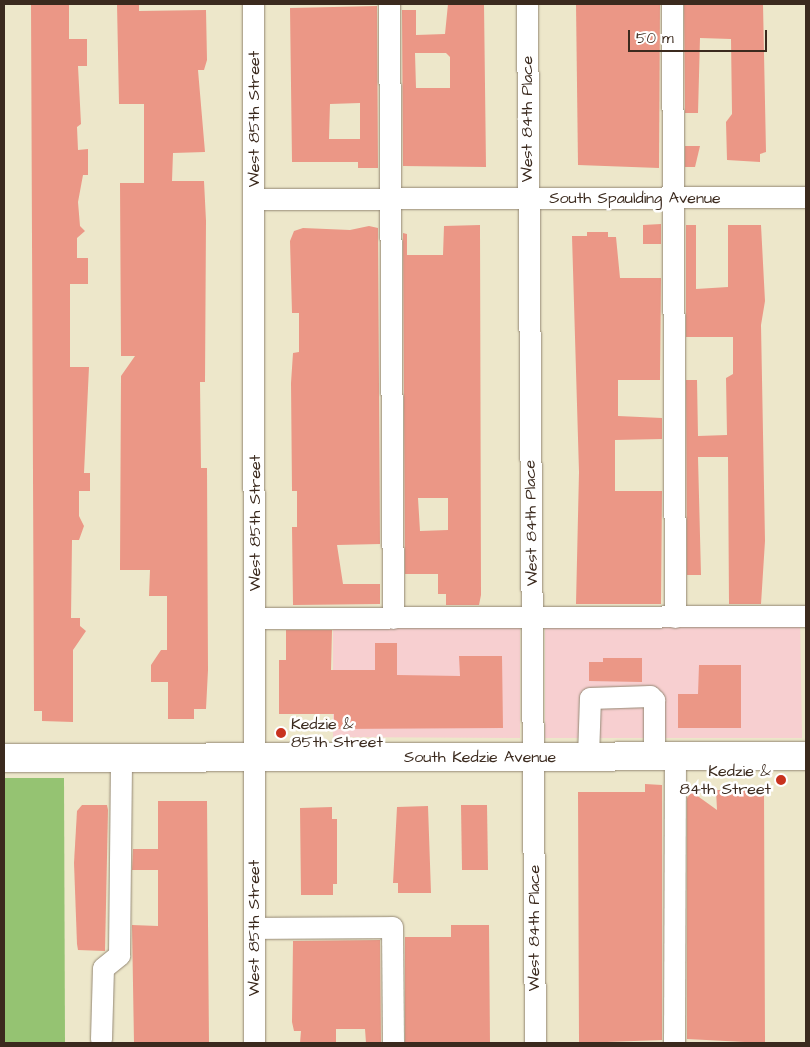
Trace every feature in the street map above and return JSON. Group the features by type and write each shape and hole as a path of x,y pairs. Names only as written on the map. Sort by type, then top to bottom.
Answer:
{"main road":[{"name":"South Kedzie Avenue","path":"4,758 806,756"}],"street":[{"name":"West 85th Street","path":"253,4 254,1043"},
{"path":"389,4 393,618"},
{"name":"West 84th Place","path":"527,4 526,198 532,617 535,1043"},
{"path":"672,4 675,617"},
{"name":"South Spaulding Avenue","path":"254,199 806,197"},
{"path":"255,618 806,616"},
{"path":"588,757 590,698 650,696 654,700 664,756 674,1043"},
{"path":"101,1039 103,968 119,955 121,758"},
{"path":"254,928 392,927 393,1043"}],"shaded area":[{"path":"800,616 802,738 545,738 545,617"},
{"path":"520,617 520,738 333,737 333,618"}],"green space":[{"path":"4,778 64,778 65,1043 4,1043"}],"building":[{"path":"31,4 69,4 69,39 87,39 87,66 78,66 81,124 77,127 78,150 88,149 88,175 83,175 78,202 80,226 85,231 77,238 77,258 88,258 88,284 70,284 70,367 89,367 84,473 90,473 90,491 79,491 79,516 84,526 79,540 72,540 71,618 80,618 80,626 86,631 73,650 73,722 42,721 42,711 34,711"},
{"path":"117,4 139,4 139,11 206,10 207,60 204,70 198,70 205,152 173,153 172,181 204,181 206,221 205,382 200,382 201,468 207,468 208,670 206,709 194,709 194,719 168,719 168,682 151,682 151,665 161,650 167,650 167,596 149,596 150,570 120,570 121,376 135,356 121,356 120,183 144,183 144,104 119,104"},
{"path":"448,4 484,4 486,167 403,166 402,10 416,10 416,35 445,34","holes":["415,53 446,53 450,57 450,88 416,88"]},
{"path":"576,4 660,4 659,168 578,165"},
{"path":"684,4 763,4 766,152 760,154 760,162 727,160 726,122 732,114 731,39 700,38 698,113 685,113"},
{"path":"377,6 378,168 358,168 358,162 292,162 290,8","holes":["360,103 360,139 329,139 330,104"]},
{"path":"685,146 700,146 695,167 685,167"},
{"path":"661,224 661,244 643,244 643,225"},
{"path":"480,225 481,595 479,605 446,605 446,594 438,594 438,574 405,574 403,233 407,234 407,255 443,255 444,226","holes":["418,498 448,498 448,530 420,531"]},
{"path":"686,225 696,225 696,289 728,287 728,225 761,225 765,301 761,325 765,541 761,604 729,604 728,457 698,457 701,575 687,575 686,380 697,380 698,436 727,435 726,378 733,374 733,337 686,337"},
{"path":"369,226 378,228 380,544 337,545 343,584 380,584 380,604 293,605 292,527 297,527 297,491 292,491 291,383 293,353 299,352 299,313 292,313 290,241 294,231 303,228 350,230"},
{"path":"587,232 608,232 608,237 616,237 620,278 661,278 660,380 618,380 618,416 662,418 662,439 615,440 615,491 662,491 661,604 576,604 579,472 572,236 587,236"},
{"path":"286,630 332,630 331,670 375,670 375,643 397,643 397,675 460,676 459,656 502,656 503,728 334,729 334,714 279,714 279,660 286,660"},
{"path":"603,658 642,658 642,682 589,681 589,662 603,662"},
{"path":"699,665 741,665 741,728 678,728 678,694 698,694"},
{"path":"645,784 662,785 662,1040 579,1043 578,792 645,792"},
{"path":"716,790 764,790 765,1043 687,1039 687,798 692,792 717,810"},
{"path":"158,801 207,801 209,1043 134,1043 132,925 158,926 158,870 132,870 133,849 158,849"},
{"path":"82,805 107,805 108,810 105,951 78,950 77,944 74,863 77,811"},
{"path":"461,805 487,805 488,870 462,870"},
{"path":"428,806 431,893 398,893 398,883 393,883 397,807"},
{"path":"332,807 332,819 337,819 337,884 333,884 333,895 301,895 300,808"},
{"path":"451,925 489,925 490,1043 405,1043 405,937 451,937"},
{"path":"380,940 381,1043 366,1043 365,1029 336,1029 336,1043 300,1043 301,1031 294,1031 292,1022 293,941"}],"place":[{"name":"Kedzie & 85th Street","path":"281,733"},
{"name":"Kedzie & 84th Street","path":"781,780"}]}
